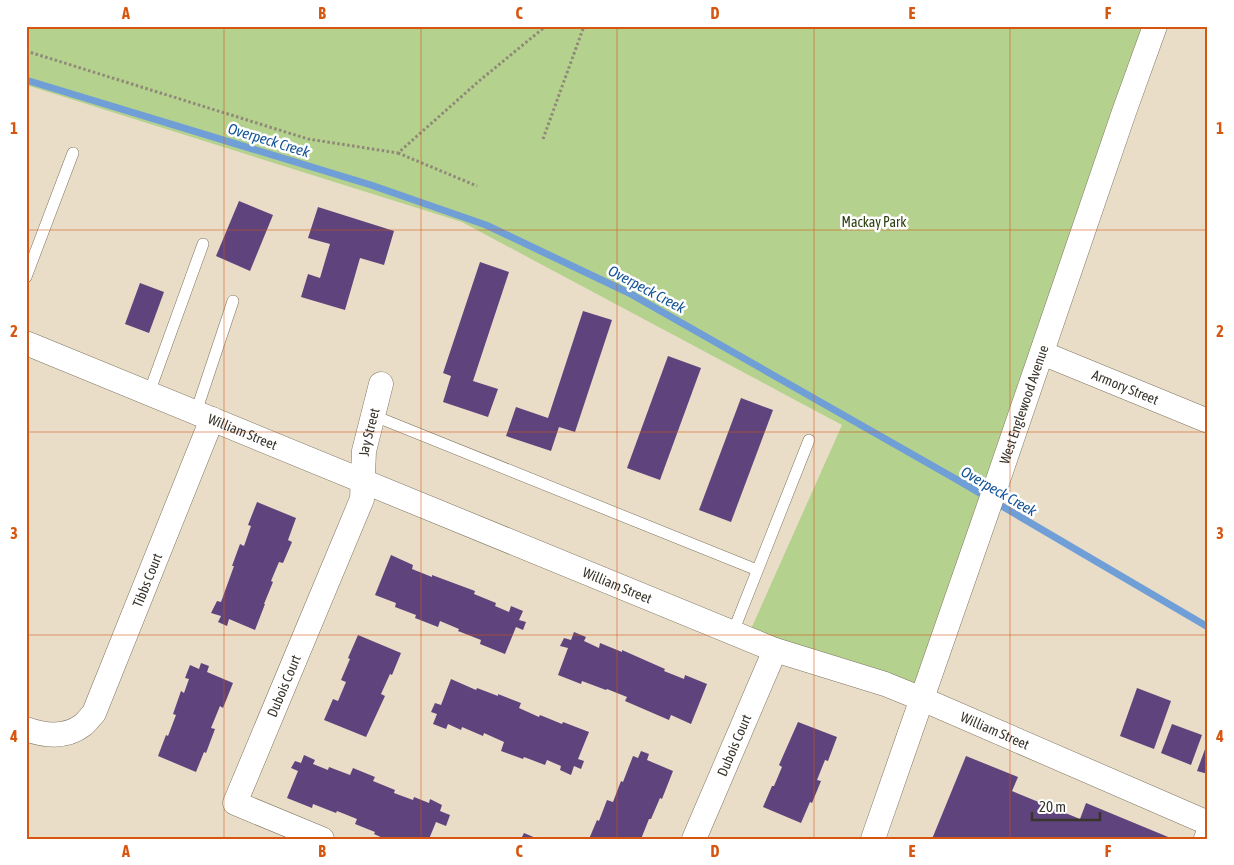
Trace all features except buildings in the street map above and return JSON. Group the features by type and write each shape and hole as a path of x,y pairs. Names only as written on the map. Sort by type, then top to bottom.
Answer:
{"street":[{"name":"West Englewood Avenue","path":"873,839 1121,121 1156,26"},
{"name":"William Street","path":"26,343 775,650 885,684 922,699 1204,828"},
{"name":"Armory Street","path":"1042,353 1208,421"},
{"name":"Jay Street","path":"362,481 364,451 381,384"},
{"name":"Tibbs Court","path":"26,728 38,734 54,735 70,732 83,725 94,713 204,416"},
{"name":"Dubois Court","path":"322,839 235,803 362,499 362,481"},
{"name":"Dubois Court","path":"694,839 775,650"}],"lane":[{"path":"26,277 73,153"},
{"path":"149,393 203,244"},
{"path":"204,416 233,301"},
{"path":"372,415 757,570"},
{"path":"733,632 809,440"}],"path":[{"path":"398,153 479,81 546,26"},
{"path":"543,140 584,26"},
{"path":"26,51 308,139 398,153 477,186"}],"green space":[{"name":"Mackay Park","path":"26,26 1152,26 909,701 747,638 842,425 462,222 26,85"}],"waterway":[{"name":"Overpeck Creek","path":"26,80 371,185 486,225 629,293 954,478 1208,627"}]}
